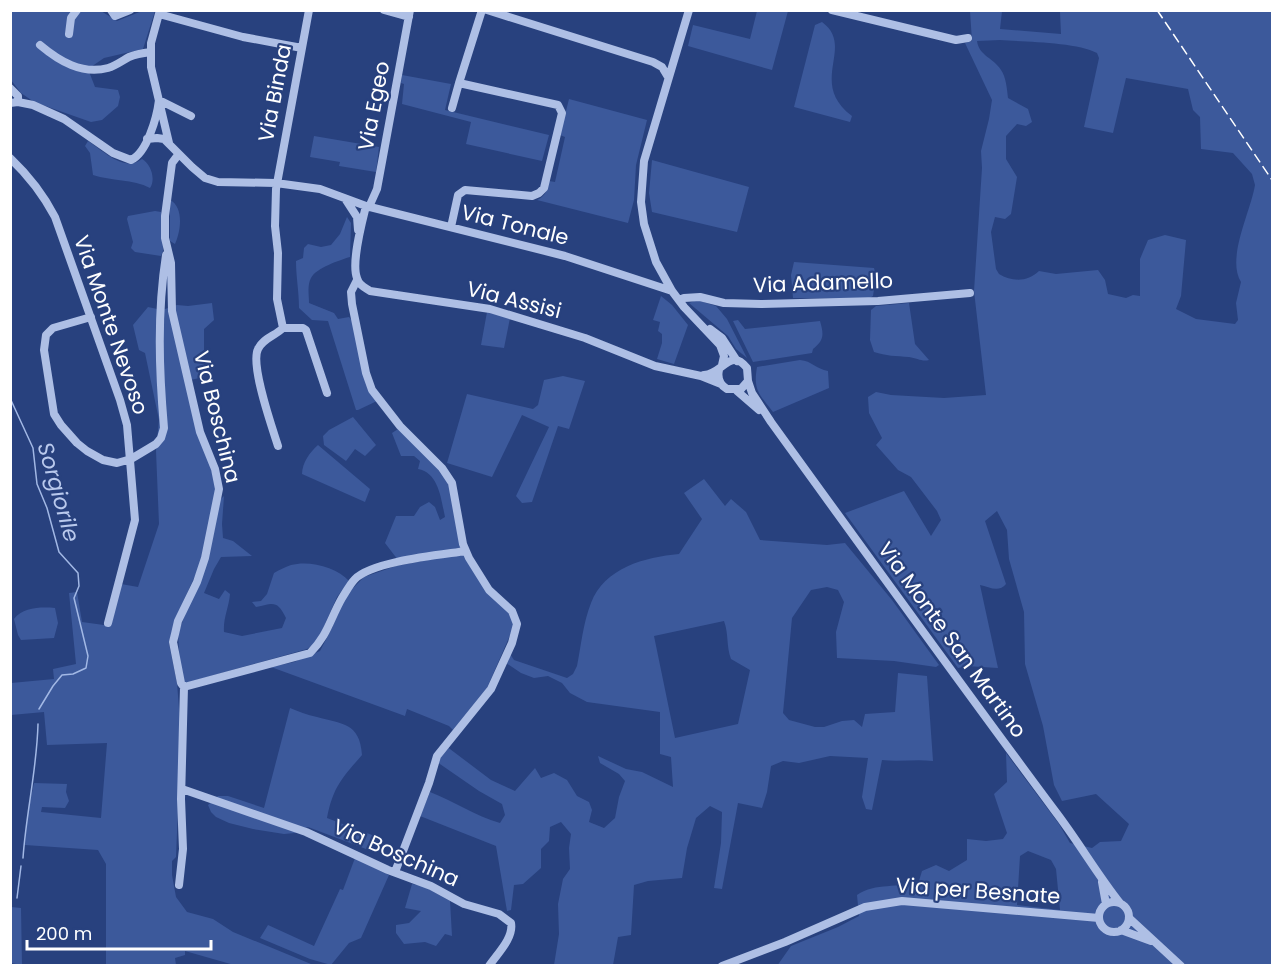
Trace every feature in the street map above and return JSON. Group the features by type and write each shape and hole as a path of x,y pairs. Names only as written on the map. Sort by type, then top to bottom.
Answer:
{"street":[{"path":"69,34 71,18 77,10"},
{"path":"111,10 115,16 130,10"},
{"name":"Via Binda","path":"283,328 277,299 276,183 309,10"},
{"path":"384,10 409,14"},
{"path":"452,108 482,10"},
{"path":"487,10 653,62 662,67 668,78"},
{"path":"518,20 522,10"},
{"name":"Via Monte San Martino","path":"689,10 644,161 641,192 647,236 656,262 672,291 720,345 724,356 718,378 721,384 727,389 737,391 771,422"},
{"path":"832,10 956,40 968,38"},
{"path":"169,145 152,79 151,43 160,12 243,37 302,48"},
{"name":"Via Egeo","path":"368,206 376,189 409,14"},
{"path":"40,45 55,58 67,64 94,70 108,68 130,57 151,52"},
{"path":"653,62 664,62 674,58"},
{"path":"451,227 458,195 465,190 532,196 544,188 562,113 558,105 459,83"},
{"path":"10,88 18,96 14,102 33,105 64,119 123,158 131,160 136,158 147,139 158,112 159,100"},
{"path":"159,100 191,116"},
{"path":"147,139 158,138 169,145"},
{"name":"Via Tonale","path":"169,145 206,178 218,182 276,183 320,189 346,200 565,256 672,291"},
{"name":"Via Boschina","path":"178,155 172,163 165,216 171,264 172,311 200,432 215,470 219,489 205,558 178,621 173,642 181,683 184,687 181,783 183,849 178,885"},
{"name":"Via Monte Nevoso","path":"10,158 25,171 55,217 127,425 135,520 108,623"},
{"path":"346,200 357,217 359,238"},
{"path":"368,206 359,238 355,269 357,280 351,292 364,363 372,390 400,426 442,468 452,483 466,551 489,590 515,617 517,624 516,634 491,689 437,756 395,872"},
{"path":"91,317 53,327 46,335 44,350 54,414 77,443 95,456 111,463 124,462 156,444 164,428 158,343 163,276 168,248"},
{"path":"650,285 664,277"},
{"name":"Via Assisi","path":"357,280 370,291 500,312 585,338 656,366 701,376 721,384"},
{"name":"Via Adamello","path":"679,300 700,297 724,303 761,304 878,301 970,293"},
{"name":"Via Monte San Martino","path":"696,319 722,338 738,361 747,368 752,393 771,422 952,673 1063,821 1102,880 1125,907 1129,918 1181,966"},
{"path":"278,446 255,360 261,344 283,328 306,330 327,393"},
{"path":"701,376 712,375 729,361 738,361"},
{"path":"737,391 748,381"},
{"path":"184,687 310,653 321,642 342,599 356,579 370,570 398,562 466,551"},
{"name":"Via Boschina","path":"182,789 306,832 431,886 464,904 486,909 508,919 513,928 510,936 489,966"},
{"name":"Via Monte San Martino","path":"1102,880 1106,904"},
{"name":"Via per Besnate","path":"722,966 878,903 902,901 1099,918"},
{"path":"1099,918 1099,913 1106,904 1120,903"},
{"name":"Via Monte San Martino","path":"1099,918 1107,930 1116,932 1121,930 1153,942"},
{"path":"1121,930 1129,918"}],"shaded area":[{"path":"1091,10 1272,11 1272,965 777,966 791,946 859,916 857,895 864,891 919,881 922,871 936,865 949,871 967,860 967,839 986,841 1003,839 1007,833 994,794 1007,782 1006,753 1059,824 1070,843 1092,848 1100,842 1121,841 1129,824 1096,794 1062,801 1054,785 1043,726 1025,664 1024,612 1009,559 1007,530 997,511 985,521 1006,584 997,589 980,585 998,668 966,666 958,668 845,513 904,491 931,536 941,520 937,511 911,477 898,470 876,445 882,438 869,413 868,397 876,392 944,398 986,395 974,291 982,168 981,151 992,100 965,43 972,41 970,11 1002,11 1000,29 1061,34 1060,12","holes":["1000,40 1064,45 1097,53 1099,58 1084,127 1113,133 1126,78 1188,89 1193,110 1200,117 1201,149 1233,153 1252,174 1255,185 1236,260 1241,282 1236,303 1238,320 1235,324 1196,319 1176,309 1181,296 1186,240 1165,235 1148,240 1140,259 1140,296 1133,295 1126,298 1108,294 1105,280 1098,270 1056,274 1039,271 1035,275 1020,280 999,274 996,269 991,232 995,217 1005,219 1011,214 1017,177 1006,159 1006,136 1017,124 1026,126 1032,122 1028,109 1008,98 1003,73 984,54 977,41","1028,851 1051,860 1056,869 1060,910 1017,905 1020,856"]},
{"path":"11,11 101,11 117,21 142,11 155,11 143,49 104,58 88,69 95,87 118,90 120,97 118,106 102,120 91,122 34,102 21,93 11,80"},
{"path":"757,11 788,11 772,70 688,46 693,25 750,39"},
{"path":"822,22 831,32 835,42 833,90 839,103 852,116 850,122 794,107 815,25"},
{"path":"402,75 451,84 445,110 549,135 542,161 466,144 471,122 402,104 404,84 401,83"},
{"path":"569,99 647,120 636,165 634,200 628,223 537,200 544,195 549,181 555,182 565,137 560,135"},
{"path":"314,136 379,147 376,172 339,166 340,162 310,157"},
{"path":"88,141 121,162 128,164 142,159 145,161 152,176 150,188 93,175 90,153 85,146"},
{"path":"652,160 749,187 737,232 652,212 649,193"},
{"path":"170,200 178,208 180,220 175,244 170,241"},
{"path":"161,212 162,215 163,251 161,256 135,252 131,248 133,242 128,216"},
{"path":"347,217 351,223 350,257 314,274 308,290 309,303 334,313 338,319 349,317 354,323 377,401 358,410 356,410 328,321 312,320 299,308 296,267 296,261 303,258 304,248 308,244 321,247 331,245 340,234"},
{"path":"794,262 874,268 876,276 873,296 868,299 793,298 791,275"},
{"path":"661,296 672,305 688,325 674,364 657,359 662,334 658,331 660,322 653,320"},
{"path":"697,300 716,306 727,319 747,358 736,349 728,336 689,303"},
{"path":"212,303 214,320 204,329 204,377 186,381 217,490 200,565 178,613 169,643 177,683 181,734 176,857 172,861 172,875 176,897 187,912 213,919 233,932 311,964 234,965 185,951 185,955 175,958 176,965 106,965 106,864 98,850 25,845 34,783 67,784 66,792 69,801 65,808 42,807 41,812 101,818 107,743 47,745 44,712 11,715 11,683 54,679 53,669 76,664 69,593 77,592 82,622 111,626 121,584 138,587 159,524 156,451 159,420 145,353 139,350 133,325 148,307 162,310 177,305"},
{"path":"909,303 915,344 929,360 874,352 870,340 871,310 876,306"},
{"path":"487,312 510,318 504,348 481,345"},
{"path":"738,320 745,329 820,321 822,337 812,353 753,362 733,321"},
{"path":"800,360 828,371 829,388 773,412 758,391 757,367"},
{"path":"563,376 585,381 569,429 558,426 532,502 522,503 516,496 549,427 522,415 492,477 447,463 467,394 533,409 538,405 544,380"},
{"path":"353,417 376,445 365,456 355,449 346,461 324,445 323,436 329,430"},
{"path":"398,429 434,462 449,484 463,549 398,560 385,543 396,516 414,516 420,507 429,502 435,507 440,520 445,517 435,481 425,471 418,469 420,461 414,456 401,456 392,433"},
{"path":"318,445 370,489 365,502 302,474 307,458"},
{"path":"704,479 725,506 731,499 746,512 760,540 827,545 845,543 892,600 939,665 936,667 894,661 837,658 836,632 844,602 838,590 827,587 811,590 792,618 783,713 789,720 815,727 854,720 862,727 865,714 895,712 898,673 927,676 933,761 882,760 872,810 866,809 862,797 868,758 830,756 799,763 783,761 771,766 762,808 738,803 722,889 714,888 721,843 722,812 710,806 696,818 687,848 682,878 648,881 634,885 631,935 618,937 613,965 554,965 559,934 558,904 563,879 570,869 571,834 561,822 550,827 549,841 541,849 541,868 523,884 514,885 511,910 507,911 496,846 420,816 430,792 500,823 505,815 502,804 437,762 446,746 491,780 515,791 535,768 541,778 554,773 567,780 577,796 589,802 592,810 589,822 604,828 615,818 625,781 619,774 600,763 598,756 626,769 642,772 673,787 671,757 660,754 660,712 587,702 570,693 562,683 548,676 534,678 506,663 510,654 514,660 567,678 573,674 577,666 588,611 597,591 605,581 627,566 653,558 679,554 702,519 684,493","holes":["724,621 731,659 750,670 738,724 675,738 654,636"]},
{"path":"224,496 223,538 233,541 252,556 221,557 204,593 219,599 225,590 230,594 224,632 242,636 282,628 286,618 280,608 274,604 256,607 252,602 261,601 267,594 274,573 291,565 306,563 330,568 349,581 337,597 317,642 307,649 186,683 180,667 178,634 212,541 220,500"},
{"path":"465,553 509,611 514,626 487,688 453,730 449,726 407,709 405,716 271,667 294,662 320,651 341,605 349,592 364,577 396,566"},
{"path":"55,608 58,623 54,638 21,640 14,619 18,615 33,609"},
{"path":"290,708 341,723 348,726 358,736 362,755 339,784 332,798 327,818 372,835 374,842 366,849 308,827 295,833 284,834 229,823 211,812 208,805 218,796 228,796 264,808"},
{"path":"355,858 389,875 361,938 349,943 331,965 310,959 260,938 268,925 314,946 340,889 343,890"},
{"path":"412,884 423,886 450,901 452,936 445,934 436,946 425,942 404,944 396,933 396,925 409,923 421,911 405,908"},
{"path":"11,907 21,908 22,965 11,963"}],"waterway":[{"name":"Sorgiorile","path":"10,398 33,448 37,484 47,508 59,552 78,573 79,586 74,598 88,656 86,668 73,674 62,675 39,709"},
{"name":"Sorgiorile","path":"23,858 38,724"},
{"name":"Sorgiorile","path":"17,898 21,866"}],"railway":[{"path":"1157,10 1272,180"}]}
